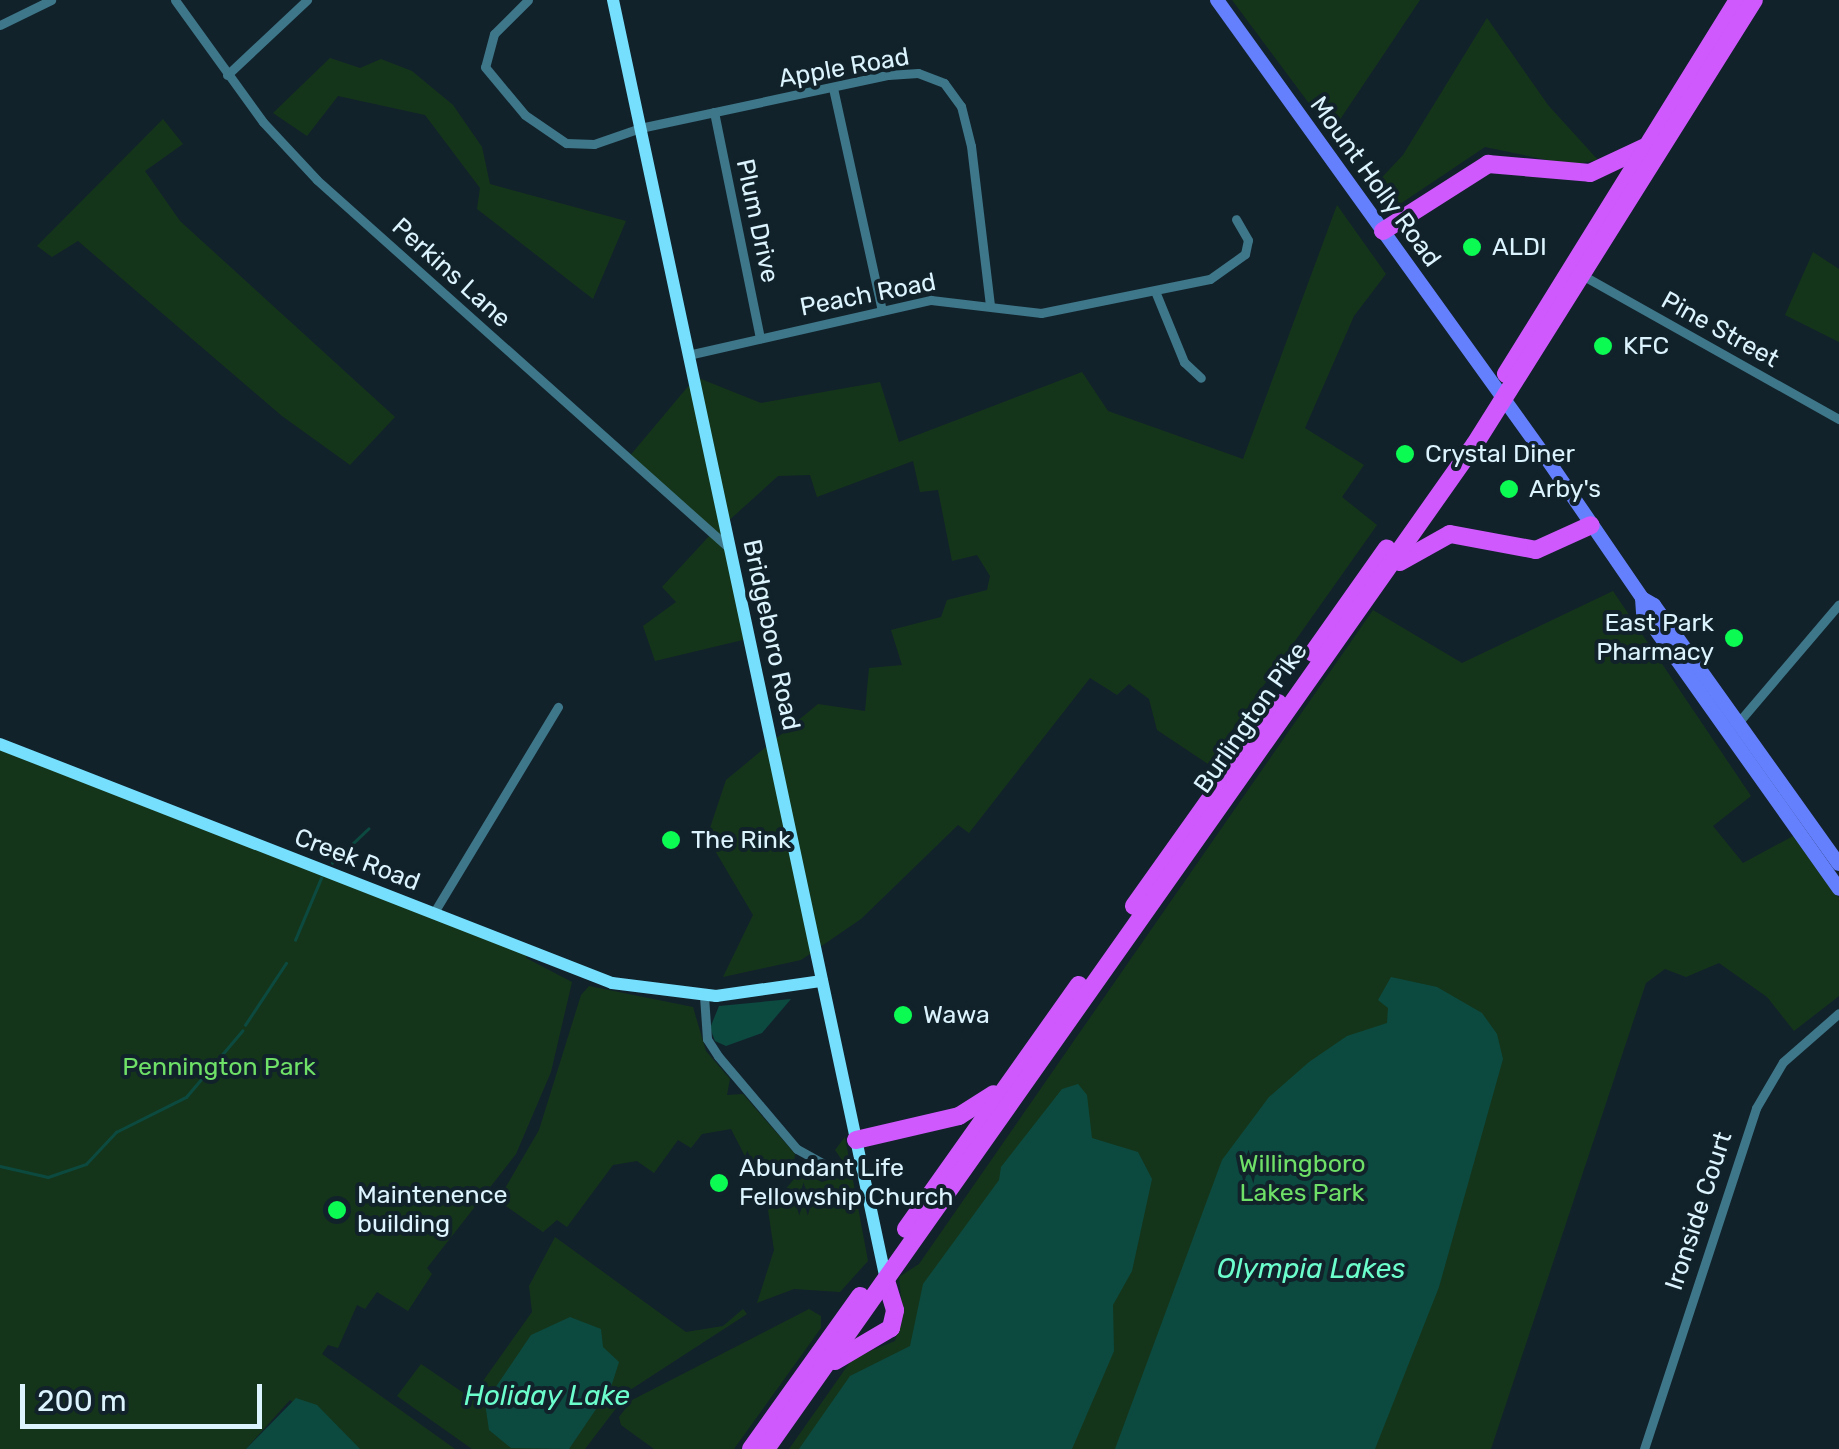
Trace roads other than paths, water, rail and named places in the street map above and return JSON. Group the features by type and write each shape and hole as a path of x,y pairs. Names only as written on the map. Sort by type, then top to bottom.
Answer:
{"highway":[{"name":"Burlington Pike","path":"751,1449 884,1272 1384,574 1500,395 1738,0"},
{"name":"Burlington Pike","path":"766,1449 1007,1086 1582,275 1754,0"},
{"path":"1382,230 1488,164 1590,173 1648,146"},
{"path":"1384,574 1423,543 1450,534 1536,550 1591,525"},
{"path":"856,1140 959,1116 1007,1086"},
{"path":"822,1370 891,1328 895,1310 884,1272"}],"main road":[{"name":"Mount Holly Road","path":"1217,0 1642,598 1642,612 1835,867 1839,890"}],"street":[{"path":"0,24 50,0"},
{"name":"Perkins Lane","path":"175,0 227,75 317,180 730,549"},
{"path":"227,75 307,0"},
{"name":"Apple Road","path":"528,0 485,50 486,66 506,94 566,144 594,144 640,128 833,88 918,73 936,78 956,97 977,178 990,306"},
{"name":"Bridgeboro Road","path":"613,0 884,1272"},
{"path":"833,88 882,310"},
{"name":"Plum Drive","path":"714,112 760,338"},
{"name":"Peach Road","path":"688,355 931,300 1041,312 1155,292 1235,267 1248,248 1236,219"},
{"name":"Pine Street","path":"1582,275 1839,419"},
{"path":"1155,292 1184,362 1201,378"},
{"path":"1733,728 1839,604"},
{"path":"434,914 558,707"},
{"name":"Creek Road","path":"0,744 612,982 704,996 822,981"},
{"path":"704,996 706,1038 718,1056 797,1149 830,1167"},
{"name":"Ironside Court","path":"1644,1449 1761,1096 1792,1052 1839,1013"}],"water":[{"name":"Olympia Lakes","path":"1391,977 1437,987 1482,1013 1497,1034 1503,1059 1439,1287 1375,1449 1115,1449 1222,1160 1269,1097 1309,1062 1347,1036 1387,1023 1388,1008 1378,1000"},
{"path":"791,999 762,1033 726,1046 715,1041 710,1028 719,1006"},
{"path":"1078,1084 1087,1095 1092,1138 1138,1152 1152,1179 1132,1271 1113,1305 1114,1351 1072,1449 799,1449 850,1376 910,1346 923,1284 999,1180 1001,1167 1062,1089"},
{"name":"Holiday Lake","path":"570,1317 601,1329 603,1347 619,1362 611,1387 569,1449 511,1448 489,1430 485,1403 531,1335"},
{"path":"296,1398 317,1405 360,1449 246,1449"}],"waterway":[{"path":"332,863 368,829"},
{"path":"295,940 321,878"},
{"path":"245,1025 286,963"},
{"path":"0,1166 48,1177 86,1164 116,1132 186,1097 242,1031"}],"place":[{"name":"ALDI","path":"1472,247"},
{"name":"KFC","path":"1603,346"},
{"name":"Crystal Diner","path":"1405,454"},
{"name":"Arby's","path":"1509,489"},
{"name":"East Park Pharmacy","path":"1734,638"},
{"name":"The Rink","path":"671,840"},
{"name":"Wawa","path":"903,1015"},
{"name":"Abundant Life Fellowship Church","path":"719,1183"},
{"name":"Maintenence building","path":"337,1210"}],"park label":[{"name":"Pennington Park","path":"219,1067"},
{"name":"Willingboro Lakes Park","path":"1302,1180"}]}
